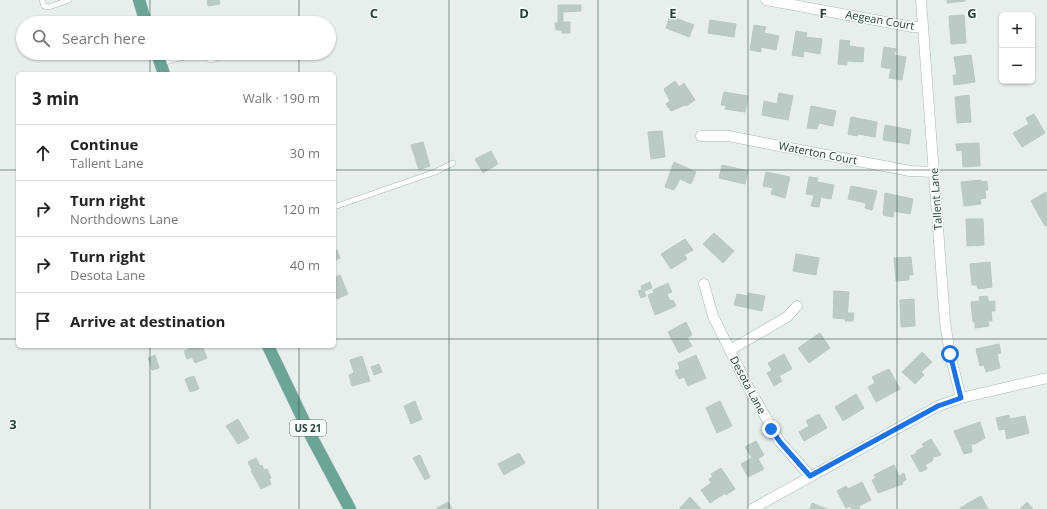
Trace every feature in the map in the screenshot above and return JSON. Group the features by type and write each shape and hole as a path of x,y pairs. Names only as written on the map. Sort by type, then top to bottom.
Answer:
{"main road":[{"path":"139,0 144,16"},
{"name":"US 21","path":"269,348 312,438 350,509"}],"street":[{"name":"Aegean Court","path":"766,0 913,27 923,27"},
{"name":"Tallent Lane","path":"921,0 945,322 950,354 961,398"},
{"name":"Waterton Court","path":"701,136 728,136 910,171 934,172"},
{"name":"Desota Lane","path":"704,284 713,316 771,429 780,442 810,476"},
{"path":"730,350 787,317 797,306"},
{"path":"752,509 764,506 810,476 938,406 961,398 1047,378"}],"lane":[{"path":"42,0 44,6 49,8 69,0"},
{"path":"160,64 174,60"},
{"path":"336,206 435,172 453,163"}],"building":[{"path":"207,0 219,0 220,4 208,6"},
{"path":"947,0 965,0 965,1 947,3"},
{"path":"558,5 581,5 581,11 563,12 563,22 570,22 570,33 562,33 562,30 556,30 555,23 558,23"},
{"path":"964,15 966,43 951,44 949,16"},
{"path":"670,16 694,25 689,37 666,28"},
{"path":"710,20 736,24 734,37 708,33"},
{"path":"754,25 766,27 764,33 779,36 776,50 761,47 761,52 750,50"},
{"path":"796,31 807,33 806,37 822,39 820,54 804,51 803,57 792,55"},
{"path":"840,40 850,41 849,46 864,48 863,62 847,61 847,65 838,64"},
{"path":"884,47 896,49 894,55 906,57 902,80 889,78 891,69 881,67"},
{"path":"971,55 975,82 954,85 953,75 957,75 954,57"},
{"path":"675,81 679,87 684,83 695,100 686,106 685,105 671,111 666,104 670,101 664,89"},
{"path":"724,92 748,96 745,112 725,109 726,105 721,105"},
{"path":"779,93 793,96 788,120 762,115 764,101 777,104"},
{"path":"969,95 971,122 957,123 955,97"},
{"path":"811,106 836,111 833,126 819,123 817,129 807,128"},
{"path":"1034,114 1045,133 1022,147 1013,133 1029,124 1026,118"},
{"path":"851,117 877,122 875,137 848,134"},
{"path":"885,125 911,130 909,144 883,140"},
{"path":"662,131 665,157 651,159 648,132"},
{"path":"423,142 430,166 419,170 411,145"},
{"path":"979,143 980,166 963,167 962,150 957,151 956,144"},
{"path":"491,151 498,164 483,173 475,159"},
{"path":"674,162 696,172 691,184 680,179 674,190 665,187"},
{"path":"722,165 748,171 745,184 719,178"},
{"path":"766,172 790,177 785,198 771,194 773,188 763,186"},
{"path":"809,177 818,178 817,182 834,185 831,199 821,197 819,207 811,206 814,195 806,194"},
{"path":"981,180 982,182 987,181 988,190 985,190 986,198 980,199 981,204 964,206 961,182"},
{"path":"851,186 877,191 872,210 865,208 866,203 848,199"},
{"path":"1046,192 1047,225 1045,226 1031,201"},
{"path":"885,193 913,199 910,214 894,211 893,217 883,215"},
{"path":"966,219 983,219 984,245 967,246"},
{"path":"714,233 734,251 723,263 703,244"},
{"path":"685,239 693,250 684,255 687,259 671,269 661,254"},
{"path":"336,250 340,258 336,260"},
{"path":"796,254 819,258 816,275 793,271"},
{"path":"911,257 913,275 909,275 909,280 896,281 894,258"},
{"path":"990,262 992,287 978,289 977,285 972,285 970,264"},
{"path":"340,275 348,294 337,299 336,297 336,277"},
{"path":"650,282 652,288 644,291 646,296 641,298 638,291 642,290 641,286"},
{"path":"668,283 672,292 667,294 670,301 673,300 676,306 655,315 648,295 654,293 653,290"},
{"path":"834,291 849,292 847,319 833,318"},
{"path":"748,293 765,296 762,311 734,305 737,294 748,296"},
{"path":"987,296 989,302 995,301 995,311 991,311 992,321 988,321 989,326 975,328 971,302 980,301 979,297"},
{"path":"914,299 915,326 901,327 900,300"},
{"path":"848,313 854,313 853,321 845,321"},
{"path":"686,322 692,335 687,338 692,346 679,353 668,332"},
{"path":"820,333 830,348 809,363 798,348"},
{"path":"999,344 1001,353 997,354 1000,368 986,372 984,365 980,366 976,349"},
{"path":"203,348 207,358 195,363 192,357 187,359 184,351"},
{"path":"922,352 932,362 921,372 924,375 915,384 902,372"},
{"path":"784,354 792,369 779,376 782,381 774,386 767,373 772,370 768,363"},
{"path":"155,355 159,368 152,370 148,358"},
{"path":"696,355 706,378 688,386 684,377 679,379 675,371 680,369 678,363"},
{"path":"362,356 370,381 352,386 349,375 354,373 350,360"},
{"path":"379,364 382,372 374,375 371,367"},
{"path":"889,369 900,389 876,402 868,387 875,383 872,377"},
{"path":"194,376 199,389 190,392 185,379"},
{"path":"856,394 864,408 843,421 835,407"},
{"path":"415,401 422,419 411,424 404,406"},
{"path":"720,401 732,426 717,433 706,408"},
{"path":"819,414 827,428 804,441 799,432 809,426 806,421"},
{"path":"1009,415 1010,419 1025,416 1029,433 1007,439 1005,429 999,430 996,418"},
{"path":"238,419 249,438 238,444 226,426"},
{"path":"980,422 985,438 975,444 971,444 972,452 964,454 954,431"},
{"path":"931,439 941,455 933,457 932,461 925,465 927,469 920,472 911,456 917,453 916,451 924,447 922,444"},
{"path":"756,441 764,455 758,459 764,469 748,477 741,464 752,458 745,447"},
{"path":"519,453 525,463 504,475 498,464"},
{"path":"420,455 430,477 425,480 413,458"},
{"path":"256,458 260,466 252,470 248,462"},
{"path":"262,465 264,470 267,469 271,478 269,479 271,484 261,489 251,471"},
{"path":"894,465 899,476 904,473 906,480 902,482 903,484 878,493 872,480 876,478 874,475"},
{"path":"721,468 735,489 726,495 725,493 710,503 701,490 711,483 709,479 713,477 711,474"},
{"path":"862,482 871,500 859,506 860,509 852,509 850,506 846,508 837,491 846,486 848,489"},
{"path":"981,496 988,509 960,509 960,508"},
{"path":"690,497 701,509 679,509"},
{"path":"448,502 452,509 437,509 437,508"},
{"path":"1027,502 1033,509 1020,509"},
{"path":"812,503 827,509 810,509"}],"route":[{"path":"771,429 780,442 810,476 938,406 961,398 950,354"}]}
